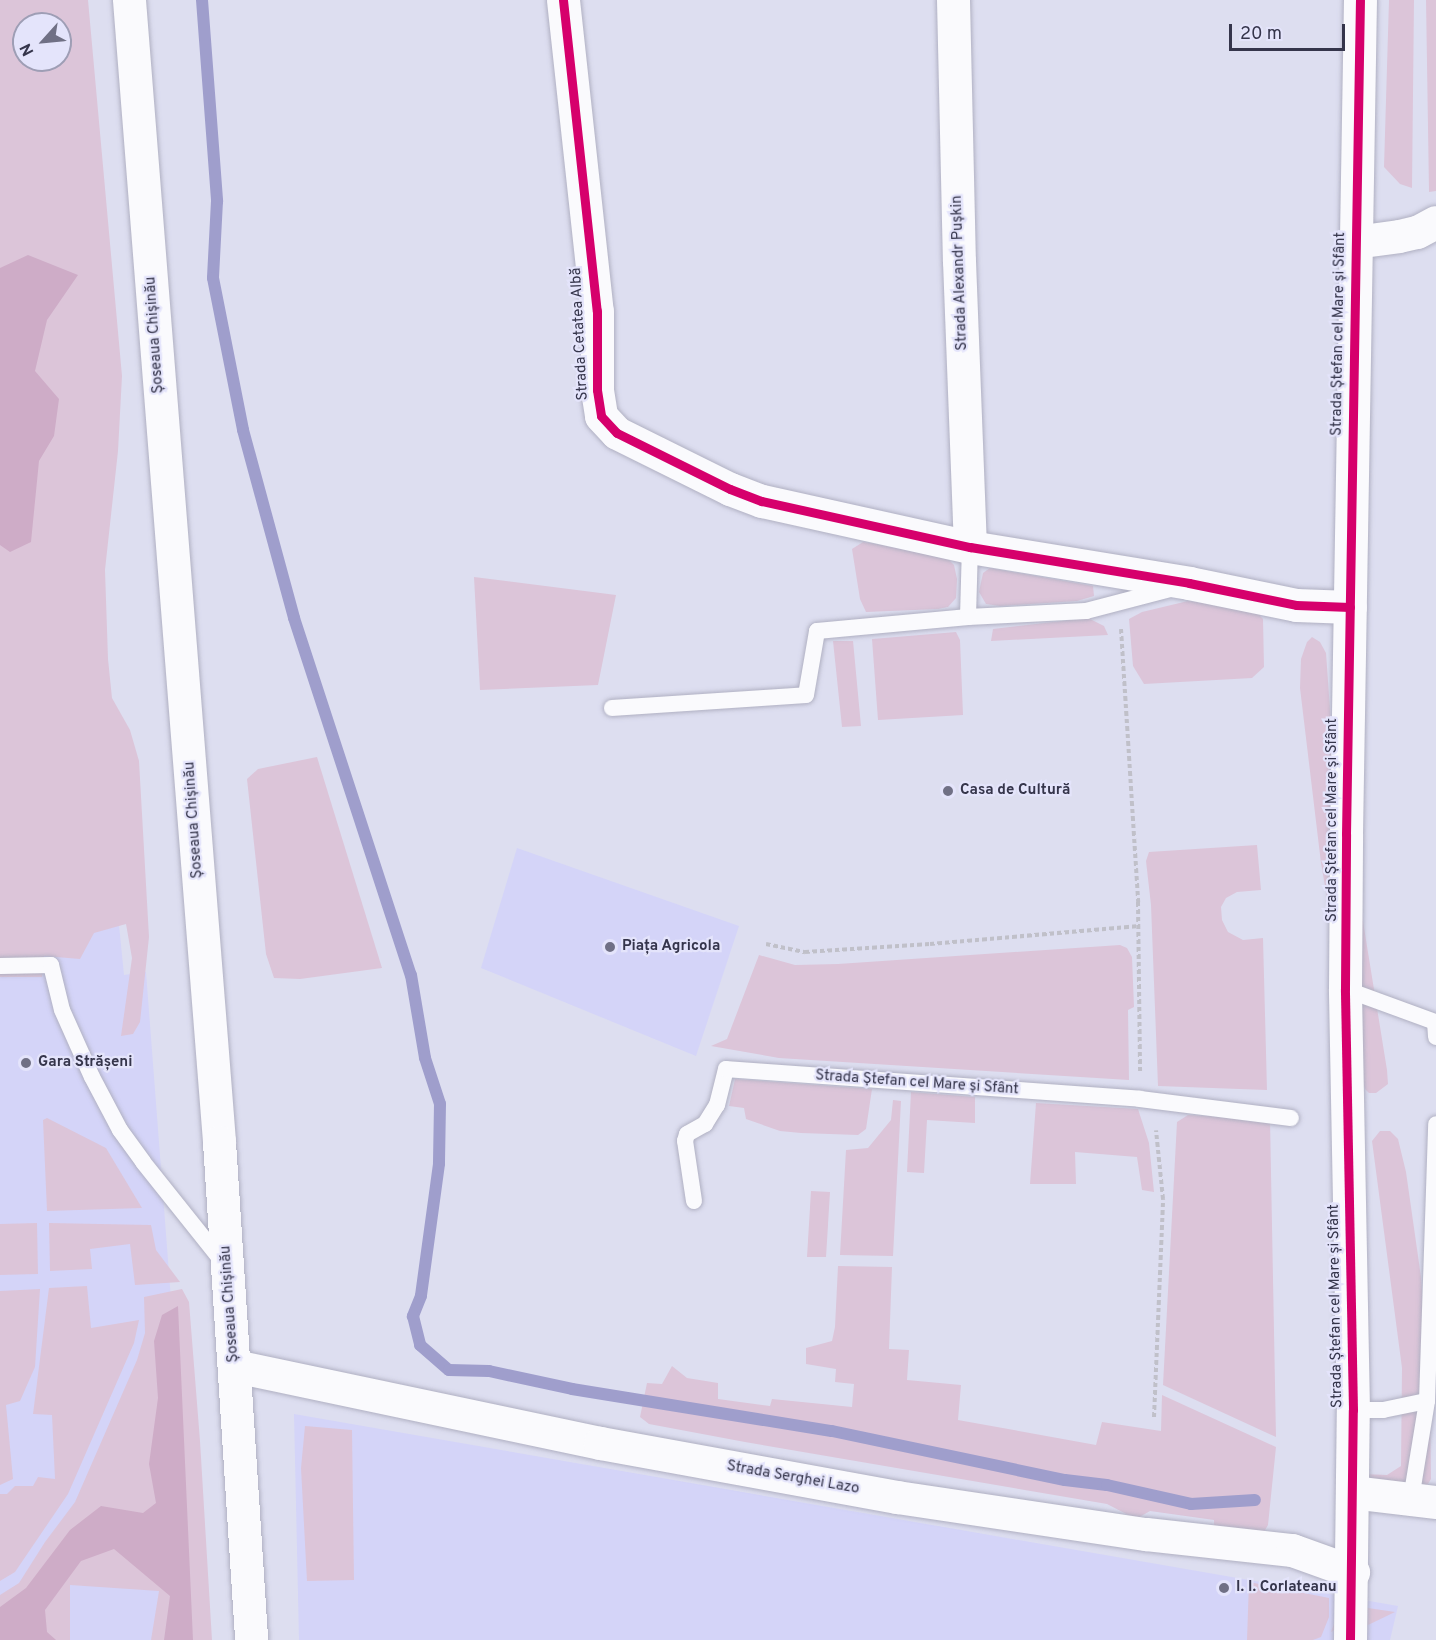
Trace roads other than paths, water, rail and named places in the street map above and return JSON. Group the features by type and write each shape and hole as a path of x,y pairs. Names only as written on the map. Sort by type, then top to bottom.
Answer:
{"main road":[{"name":"Șoseaua Chișinău","path":"129,0 183,672 235,1366 251,1640"},
{"name":"Strada Cetatea Albă","path":"563,0 597,311 597,390 601,416 617,433 730,489 762,501 970,547 1189,583 1296,605 1350,607"},
{"name":"Strada Alexandr Pușkin","path":"953,0 959,261 970,547"},
{"name":"Strada Ștefan cel Mare și Sfânt","path":"1350,1640 1353,1572 1353,1410 1345,990 1360,0"},
{"path":"1355,242 1417,232 1436,222"},
{"name":"Strada Serghei Lazo","path":"235,1366 600,1443 897,1497 1146,1534 1293,1550 1353,1572"},
{"path":"1352,1492 1423,1501"}],"lane":[{"path":"968,617 970,547"},
{"path":"612,708 806,695 817,631 968,617 1086,611 1189,583"},
{"path":"0,966 51,964 62,1010 92,1077 120,1130 226,1266"},
{"path":"1345,990 1436,1022 1436,1037"},
{"name":"Strada Ștefan cel Mare și Sfânt","path":"694,1201 685,1141 687,1134 705,1124 717,1105 726,1069 1145,1099 1291,1118"},
{"path":"1423,1501 1436,1124"},
{"path":"1353,1410 1383,1410 1427,1401"}],"waterway":[{"path":"202,0 217,201 213,278 243,430 294,618 411,975 425,1058 440,1104 439,1164 421,1296 413,1316 420,1345 449,1370 489,1371 572,1389 832,1431 1065,1480 1107,1485 1191,1504 1255,1500"}],"place":[{"name":"Casa de Cultură","path":"948,791"},
{"name":"Piața Agricola","path":"610,947"},
{"name":"Gara Strășeni","path":"26,1063"},
{"name":"I. I. Corlateanu","path":"1224,1588"}]}
